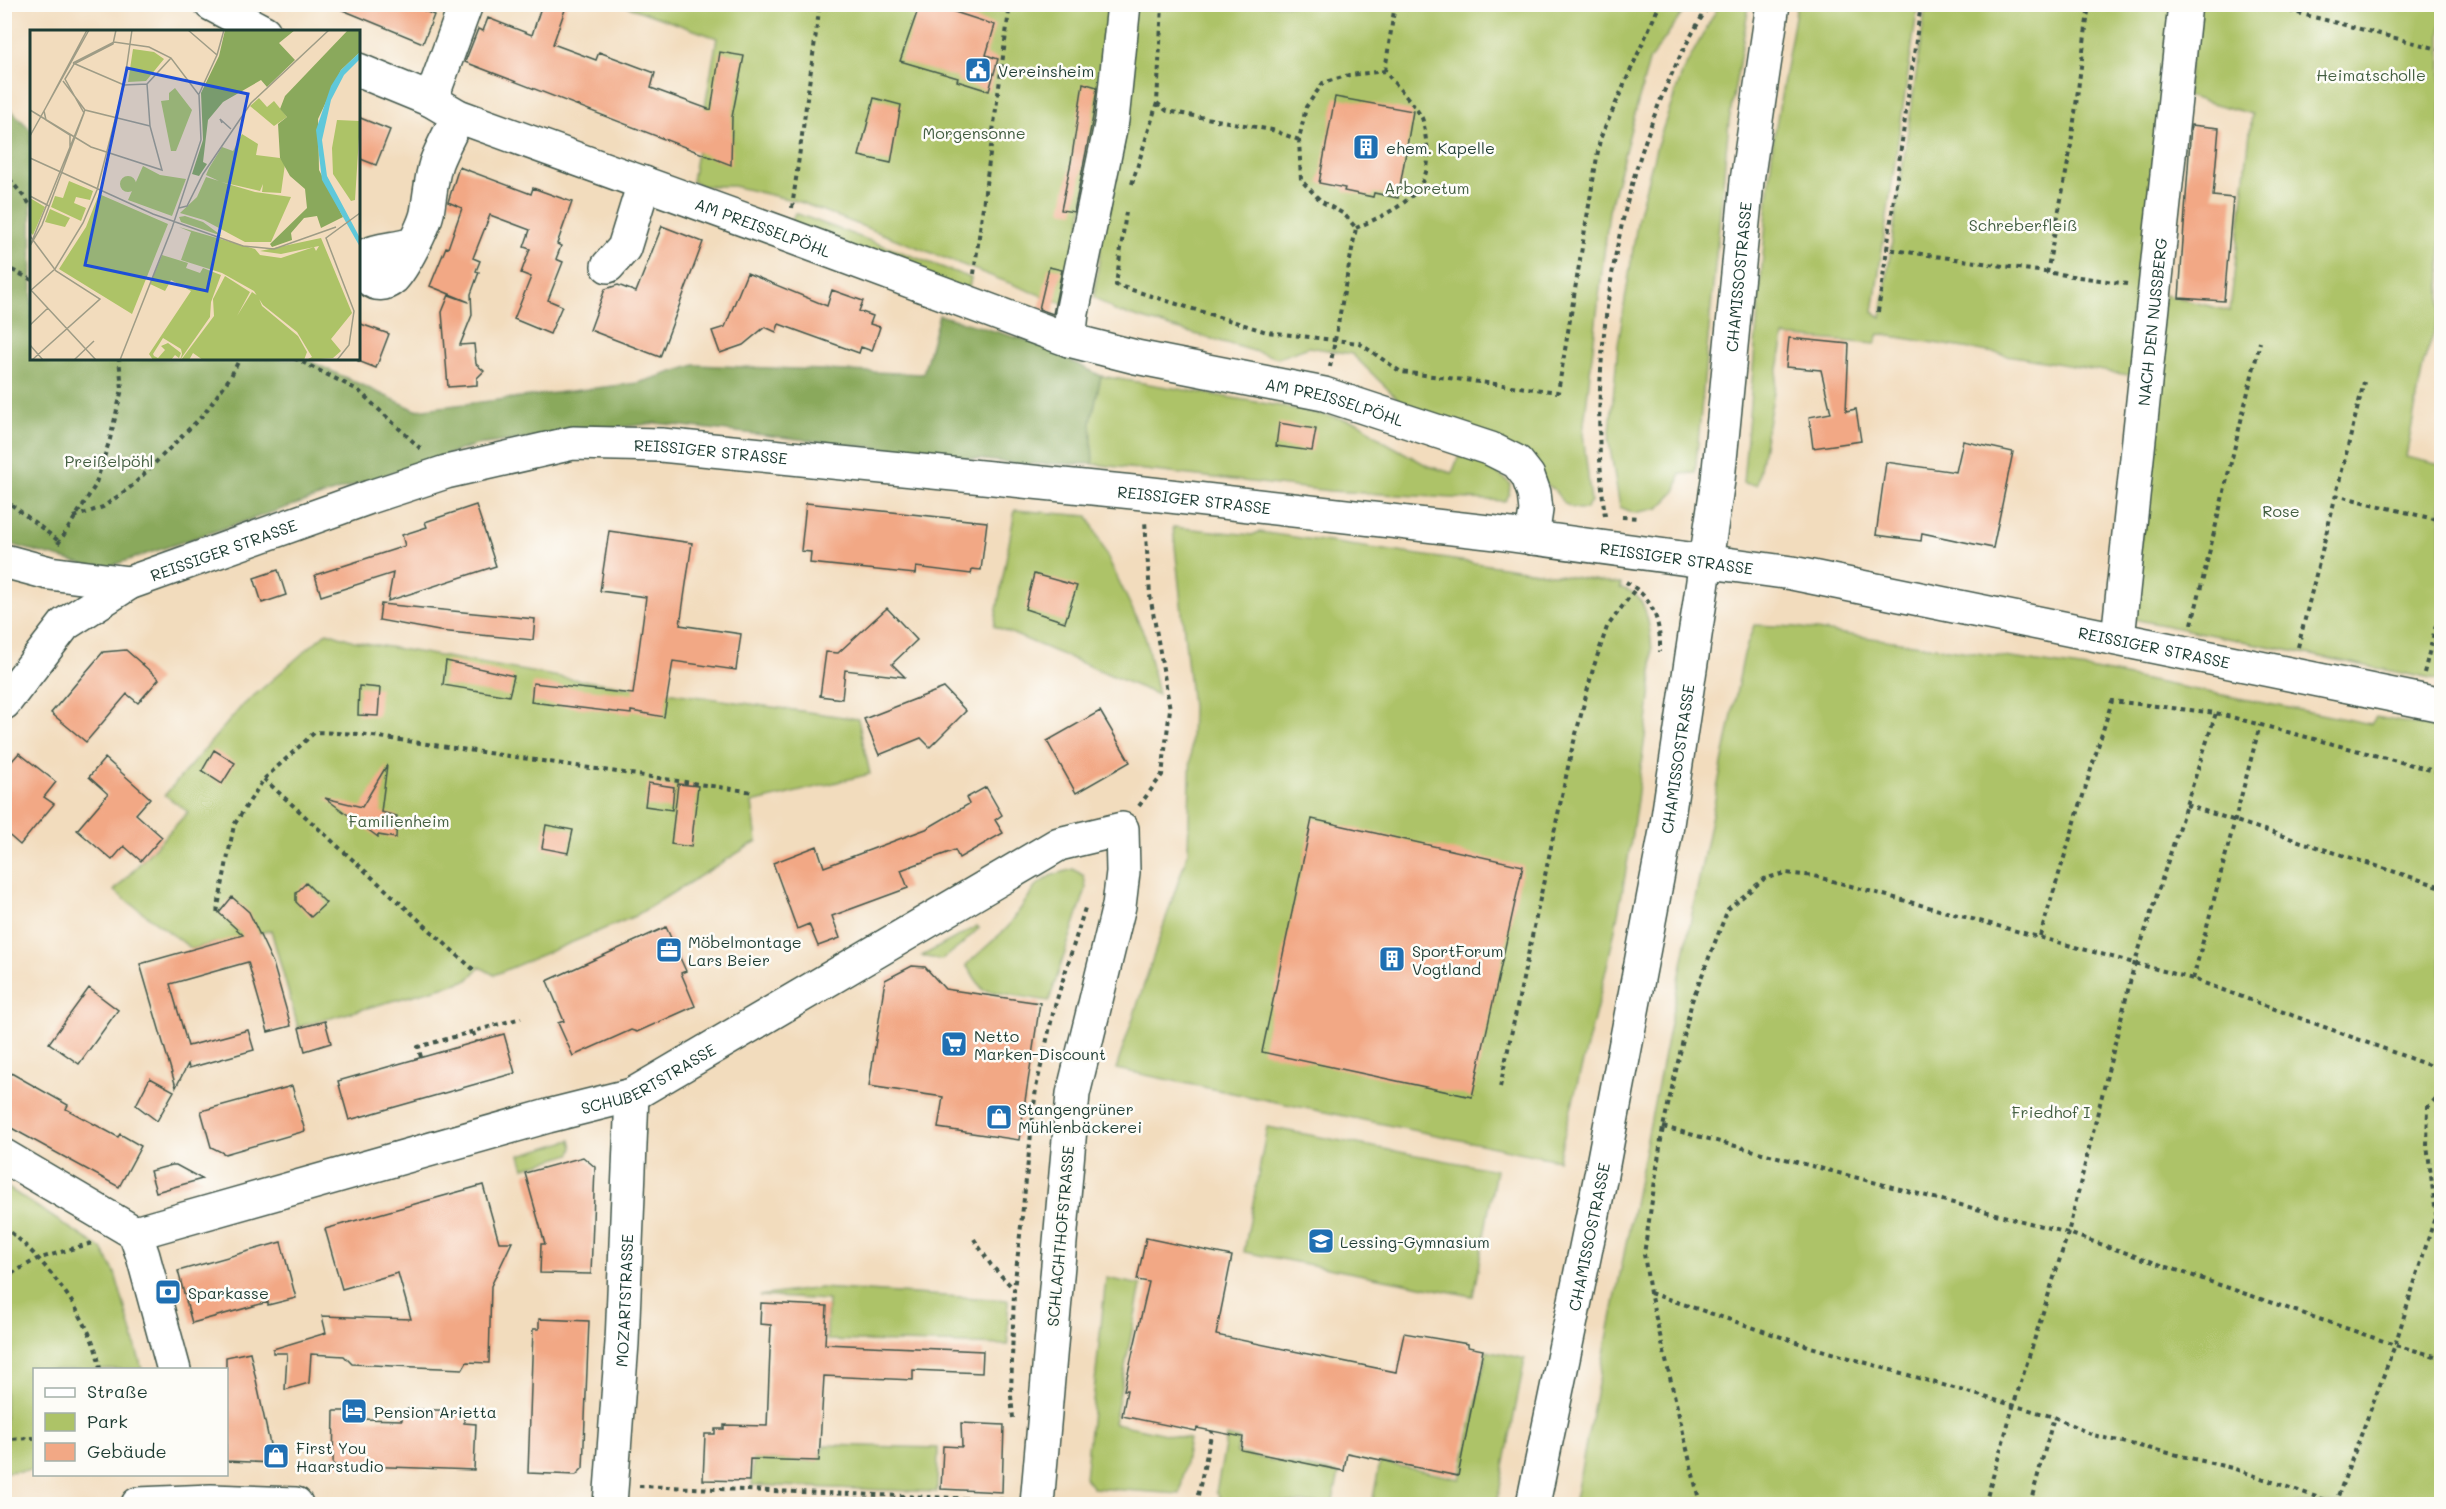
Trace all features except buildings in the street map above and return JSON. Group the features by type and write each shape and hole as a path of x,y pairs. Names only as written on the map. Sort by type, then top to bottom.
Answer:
{"street":[{"path":"211,4 258,30"},
{"path":"412,244 426,216 444,108 466,4"},
{"path":"1069,340 1072,313 1112,120 1124,4"},
{"name":"CHAMISSOSTRASSE","path":"1533,1504 1600,1180 1664,842 1718,480 1747,181 1773,4"},
{"name":"NACH DEN NUSSBERG","path":"2118,638 2185,4"},
{"name":"AM PREISSELPÖHL","path":"360,71 444,108 1069,340 1136,357 1324,394 1491,449 1517,462 1528,476 1534,493 1536,510 1532,538"},
{"path":"608,266 624,248 644,183"},
{"name":"REISSIGER STRASSE","path":"4,703 65,624 129,583 446,472 573,443 661,445 1143,493 1706,560 1792,573 2429,703"},
{"path":"4,561 49,573 129,583"},
{"name":"SCHUBERTSTRASSE","path":"135,1233 537,1119 632,1095 1059,844 1122,829"},
{"name":"SCHLACHTHOFSTRASSE","path":"1037,1502 1073,1094 1119,906 1123,872 1122,829"},
{"name":"MOZARTSTRASSE","path":"611,1495 622,1343 632,1095"},
{"path":"4,1156 135,1233 173,1368"},
{"path":"138,1504 208,1493 296,1504"}],"path":[{"path":"784,234 795,201 820,4"},
{"path":"974,275 1010,4"},
{"path":"1128,195 1157,104 1162,4"},
{"path":"1356,228 1385,215 1412,198 1425,177 1428,152 1422,120 1385,71 1395,4"},
{"path":"1127,206 1116,285 1267,332 1359,343 1401,372 1558,392 1600,139 1660,4"},
{"path":"1605,516 1601,481 1599,396 1609,294 1628,201 1662,96 1710,4"},
{"path":"1878,312 1921,4"},
{"path":"2047,273 2070,152 2089,4"},
{"path":"2263,4 2442,50"},
{"path":"1356,228 1344,214 1322,202 1301,180 1299,140 1306,107 1323,82 1348,75 1385,71"},
{"path":"1157,104 1167,111 1272,130 1299,140"},
{"path":"4,172 30,204"},
{"path":"1324,394 1356,228"},
{"path":"1887,249 2154,288"},
{"path":"4,266 30,279"},
{"path":"2185,652 2260,342"},
{"path":"49,573 50,558 95,486 110,439 122,389 120,360"},
{"path":"74,517 103,507 132,486 204,414 231,376 239,360"},
{"path":"298,360 358,390 446,472"},
{"path":"2290,674 2364,382"},
{"path":"2335,495 2442,521"},
{"path":"4,499 60,542"},
{"path":"1122,829 1162,775 1170,709 1150,595 1145,520 1156,521"},
{"path":"1622,580 1636,588 1649,600 1654,612"},
{"path":"1500,1087 1571,753 1593,669 1607,627 1636,588"},
{"path":"2429,703 2442,601"},
{"path":"2040,936 2112,701 2216,713 2442,773"},
{"path":"1985,1504 2068,1233 2135,962 2216,713"},
{"path":"2193,979 2260,725"},
{"path":"217,912 234,825 264,779 315,732 348,733 753,792"},
{"path":"264,779 476,972"},
{"path":"2186,805 2442,887"},
{"path":"1700,1504 1650,1293 1644,1254 1663,1127 1692,1000 1728,909 1764,879 1785,873 1814,876 2135,962 2193,979 2442,1070"},
{"path":"421,1058 418,1047 521,1018"},
{"path":"473,1032 476,1042"},
{"path":"1650,1293 1811,1347 2054,1417 2093,1435 2232,1468 2336,1504 2396,1345 2436,1214 2427,1145 2428,1107 2442,1092"},
{"path":"1663,1127 2068,1233 2396,1345 2442,1358"},
{"path":"2436,1214 2442,1209"},
{"path":"4,1227 62,1285 99,1359 100,1368"},
{"path":"4,1278 37,1259 135,1233"},
{"path":"974,1239 991,1265 1014,1290"},
{"path":"2030,1504 2054,1417"},
{"path":"1196,1504 1212,1431"},
{"path":"4,1439 33,1438"},
{"path":"611,1495 1111,1504"}],"green space":[{"name":"Morgensonne","path":"623,5 1118,5 1066,305 800,202 733,186 702,186 692,181 717,38"},
{"name":"Arboretum","path":"1131,5 1688,5 1649,61 1609,211 1583,433 1591,502 1586,509 1571,507 1563,502 1554,489 1397,406 1398,399 1352,354 1309,347 1278,358 1115,311 1094,297"},
{"path":"1719,5 1749,5 1729,121 1695,473 1680,474 1676,491 1659,508 1634,513 1620,507 1609,442 1618,345 1638,217 1657,145 1683,71"},
{"name":"Schreberfleiß","path":"1797,5 1918,5 1873,312 1881,317 1926,5 2176,5 2140,377 1879,334 1875,344 1784,336 1757,485 1743,483 1773,142"},
{"path":"2197,5 2441,5 2441,312 2424,361 2406,457 2441,465 2441,681 2133,619 2164,295 2230,311 2252,114 2186,96"},
{"name":"Preißelpöhl","path":"4,103 30,129 30,360 307,360 416,410 638,383 695,365 923,374 939,315 1036,343 1101,376 1091,422 1093,464 1021,464 656,423 476,445 101,569 5,543"},
{"path":"795,213 971,278 968,292 790,225"},
{"path":"1101,376 1286,407 1358,422 1385,442 1428,466 1452,473 1459,456 1483,462 1510,483 1509,495 1505,501 1330,491 1093,464 1091,422"},
{"path":"1015,510 1088,516 1145,636 1158,695 994,626"},
{"path":"1173,527 1252,535 1259,532 1621,584 1620,588 1632,593 1641,602 1649,627 1652,680 1634,822 1613,939 1558,1160 1116,1069 1188,852 1192,707"},
{"name":"Friedhof I","path":"1754,625 1795,627 2094,670 2371,724 2376,717 2441,729 2441,1504 1574,1504 1744,654"},
{"name":"Familienheim","path":"327,632 354,641 565,678 858,719 870,774 752,803 757,841 635,916 494,975 480,967 468,980 298,1027 271,930 216,946 215,943 192,949 114,891 188,812 165,795 241,707"},
{"path":"1073,869 1084,876 1086,889 1049,1001 983,990 966,965 1008,927 1036,886 1050,876"},
{"path":"977,926 979,928 959,947 941,960 922,956"},
{"path":"1267,1127 1496,1170 1473,1296 1244,1252"},
{"path":"571,1140 573,1148 571,1154 524,1168 520,1155"},
{"path":"5,1186 102,1249 115,1273 142,1368 33,1368 33,1470 5,1472"},
{"path":"1106,1278 1141,1285 1114,1423 1189,1439 1180,1494 1093,1488 1085,1478"},
{"path":"820,1288 1008,1300 1008,1345 827,1340 828,1300 759,1296"},
{"path":"1487,1350 1525,1359 1497,1503 1372,1504 1380,1462 1460,1479"},
{"path":"1227,1436 1239,1439 1237,1453 1339,1474 1332,1504 1222,1500 1216,1492"},
{"path":"824,1445 938,1448 937,1492 752,1485 753,1459 818,1461"}],"place":[{"name":"Vereinsheim","path":"978,70"},
{"name":"ehem. Kapelle","path":"1366,147"},
{"name":"Möbelmontage Lars Beier","path":"669,950"},
{"name":"SportForum Vogtland","path":"1392,959"},
{"name":"Netto Marken-Discount","path":"954,1044"},
{"name":"Stangengrüner Mühlenbäckerei","path":"999,1117"},
{"name":"Lessing-Gymnasium","path":"1321,1241"},
{"name":"Sparkasse","path":"168,1292"},
{"name":"Pension Arietta","path":"354,1411"},
{"name":"First You Haarstudio","path":"276,1456"}],"park label":[{"name":"Heimatscholle","path":"2371,74"},
{"name":"Rose","path":"2281,510"}]}
